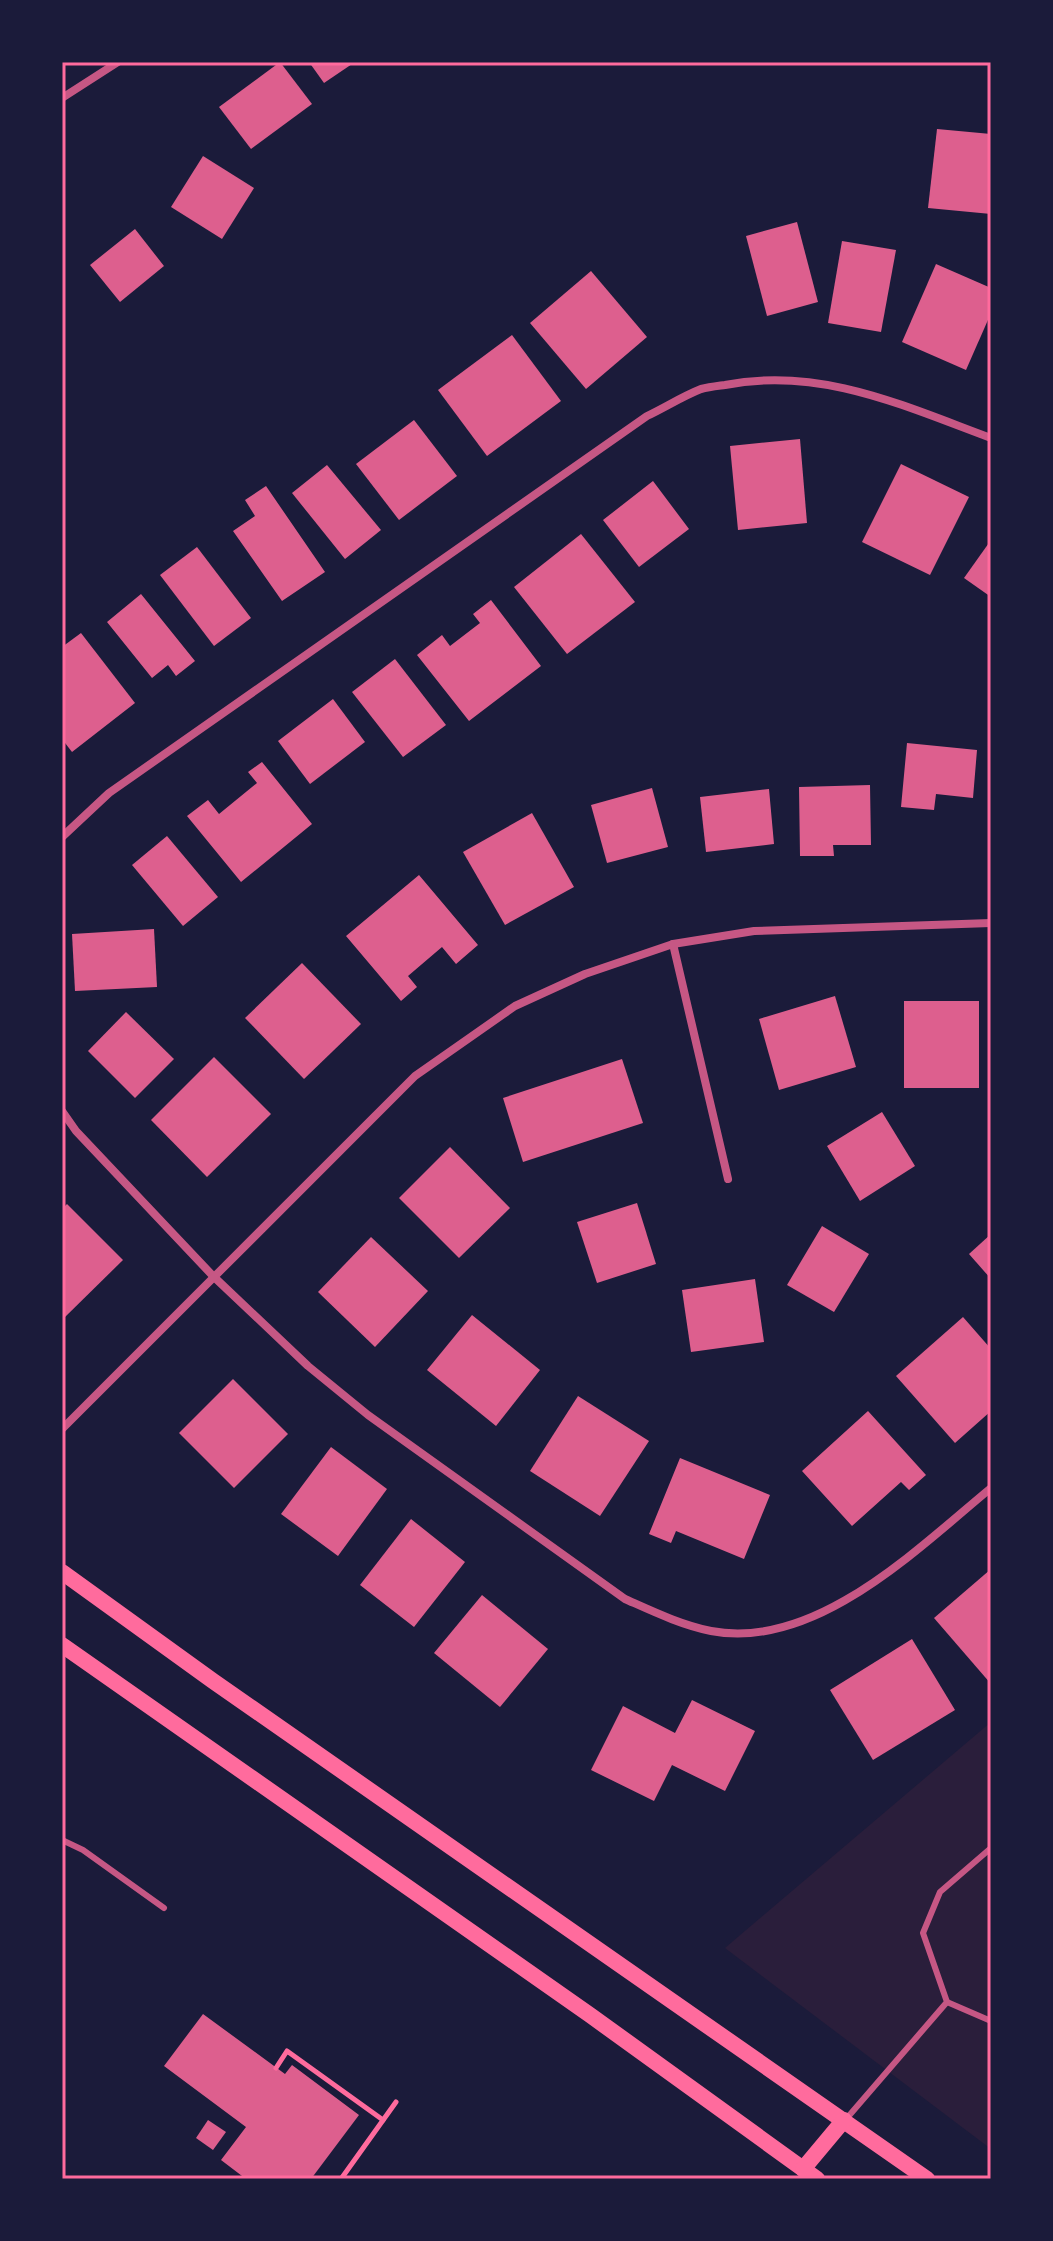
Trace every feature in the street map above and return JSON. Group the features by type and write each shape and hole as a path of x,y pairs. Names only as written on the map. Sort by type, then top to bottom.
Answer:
{"main road":[{"path":"62,1572 927,2179"},
{"path":"62,1645 590,2015 806,2176 844,2120"}],"street":[{"path":"62,98 112,64"},
{"path":"62,837 109,793 647,416 702,389 745,381 784,379 828,383 881,398 991,438"},
{"path":"62,1429 415,1076 515,1006 585,974 673,944 754,931 991,923"},
{"path":"673,944 728,1179"},
{"path":"62,1111 76,1131 213,1276 308,1366 368,1415 625,1599 665,1617 711,1631 746,1634 792,1624 834,1607 881,1579 991,1488"}],"lane":[{"path":"62,1840 83,1850 164,1908"},
{"path":"991,1848 940,1892 923,1933 947,2002 991,2021"},
{"path":"844,2120 947,2002"}],"path":[{"path":"276,2068 287,2051 383,2120"},
{"path":"341,2179 396,2102"}],"shaded area":[{"path":"991,1722 991,2149 725,1948"}],"building":[{"path":"280,62 312,104 251,149 219,107"},
{"path":"309,62 355,62 324,83"},
{"path":"937,129 991,134 991,214 928,208"},
{"path":"203,156 254,188 222,239 171,207"},
{"path":"797,222 818,302 767,316 746,236"},
{"path":"135,229 164,266 120,302 90,265"},
{"path":"842,241 896,250 881,332 828,323"},
{"path":"936,264 991,288 991,313 966,370 902,342"},
{"path":"591,271 647,337 586,389 530,323"},
{"path":"512,335 561,401 487,456 438,390"},
{"path":"414,420 457,476 399,520 356,464"},
{"path":"800,439 807,523 738,530 730,446"},
{"path":"901,464 969,497 930,575 862,542"},
{"path":"327,465 381,530 345,559 292,493"},
{"path":"653,481 689,529 639,567 603,520"},
{"path":"266,486 325,572 282,601 233,531 255,516 245,500"},
{"path":"581,534 635,602 567,654 514,587"},
{"path":"991,540 991,597 964,578"},
{"path":"197,547 251,618 214,646 160,575"},
{"path":"141,594 195,661 176,676 168,665 152,678 107,622"},
{"path":"491,600 541,666 469,721 417,655 442,635 450,646 480,623 473,614"},
{"path":"81,633 135,703 72,752 62,739 62,647"},
{"path":"395,659 446,725 403,757 352,692"},
{"path":"333,699 365,742 310,784 278,741"},
{"path":"907,743 977,750 973,798 936,794 934,810 901,807"},
{"path":"262,762 312,824 241,882 187,816 208,800 219,814 257,783 248,772"},
{"path":"870,785 871,845 833,845 834,856 800,856 799,787"},
{"path":"652,788 668,847 607,863 591,805"},
{"path":"769,789 774,844 706,852 700,797"},
{"path":"532,813 574,887 505,925 463,852"},
{"path":"167,836 218,897 183,926 132,865"},
{"path":"419,875 478,945 456,964 442,947 408,976 417,987 401,1001 346,936"},
{"path":"154,929 157,987 75,991 72,934"},
{"path":"302,963 361,1024 304,1079 245,1018"},
{"path":"835,996 856,1067 779,1090 759,1019"},
{"path":"904,1001 979,1001 979,1088 904,1088"},
{"path":"126,1012 174,1059 135,1098 88,1051"},
{"path":"214,1057 271,1114 207,1177 151,1120"},
{"path":"622,1059 643,1123 523,1162 503,1098"},
{"path":"882,1112 915,1166 860,1201 827,1146"},
{"path":"450,1147 510,1208 459,1258 399,1198"},
{"path":"637,1203 656,1264 597,1283 577,1222"},
{"path":"67,1204 123,1260 62,1320 62,1209"},
{"path":"822,1226 869,1254 834,1312 787,1285"},
{"path":"991,1234 991,1279 969,1254"},
{"path":"371,1237 428,1291 375,1347 318,1292"},
{"path":"755,1279 764,1342 691,1352 682,1290"},
{"path":"472,1315 540,1370 496,1426 427,1370"},
{"path":"963,1317 991,1349 991,1411 955,1443 896,1376"},
{"path":"233,1379 288,1434 234,1488 179,1433"},
{"path":"578,1396 649,1441 600,1516 530,1471"},
{"path":"868,1411 926,1475 909,1490 901,1482 852,1526 802,1471"},
{"path":"331,1447 387,1489 338,1556 281,1514"},
{"path":"680,1458 770,1495 744,1559 676,1531 671,1543 649,1534"},
{"path":"411,1519 465,1562 414,1627 360,1585"},
{"path":"991,1569 991,1684 934,1618"},
{"path":"482,1595 548,1649 500,1707 434,1653"},
{"path":"912,1639 955,1710 873,1760 830,1690"},
{"path":"692,1700 755,1731 725,1791 672,1765 654,1801 591,1770 623,1706 675,1733"},
{"path":"203,2014 285,2074 292,2065 359,2115 311,2179 246,2179 221,2160 246,2127 164,2066"},
{"path":"208,2120 226,2132 213,2150 196,2138"}]}
